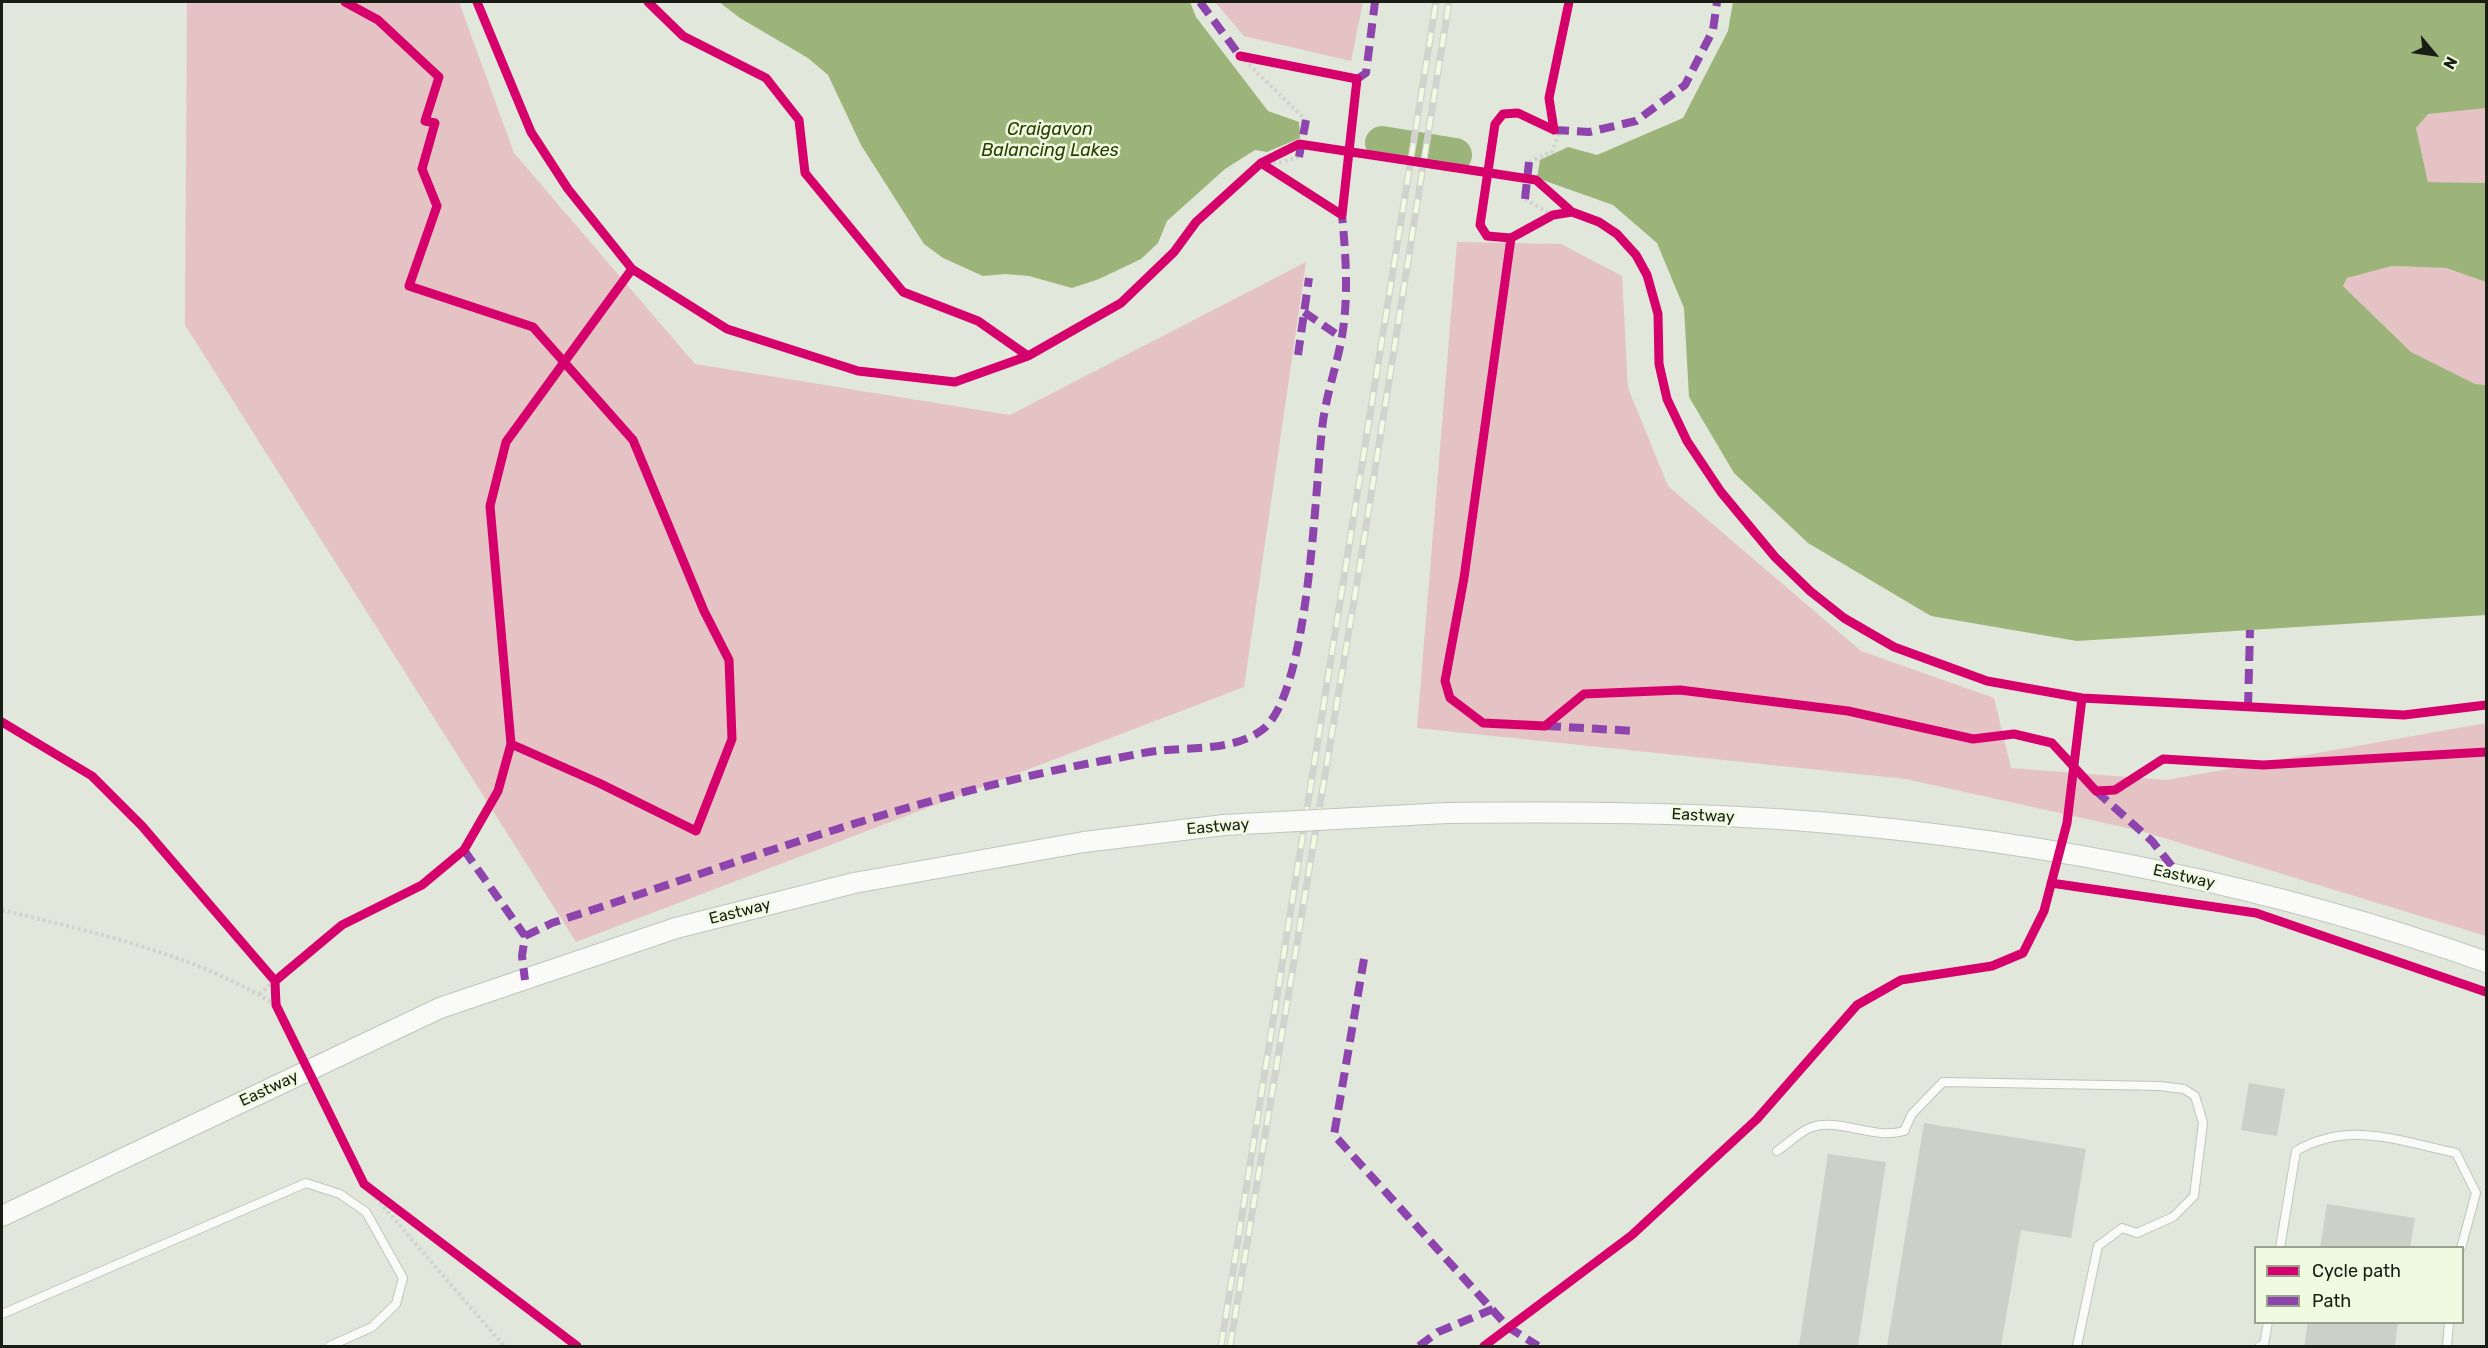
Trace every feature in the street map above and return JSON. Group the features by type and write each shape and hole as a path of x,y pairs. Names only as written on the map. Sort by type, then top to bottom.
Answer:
{"street":[{"name":"Eastway","path":"2,1216 440,1008 676,928 876,879 1084,842 1224,825 1447,813 1627,812 1820,822 2019,846 2178,874 2378,926 2487,962"}],"lane":[{"path":"1777,1151 1812,1127 1849,1126 1889,1135 1904,1131 1911,1114 1943,1082 2159,1086 2184,1089 2195,1096 2203,1123 2194,1196 2173,1217 2137,1233 2122,1228 2098,1246 2077,1347"},
{"path":"2280,1246 2296,1151 2315,1140 2360,1133 2456,1153 2476,1193 2462,1246"},
{"path":"2,1314 306,1183 340,1194 366,1212 403,1278 396,1304 372,1327 330,1347"},
{"path":"2260,1347 2264,1345 2268,1324"},
{"path":"2447,1347 2450,1324"}],"path":[{"path":"1240,56 1263,60"},
{"path":"1240,56 1306,120"},
{"path":"1529,162 1552,152 1557,130 1552,120"},
{"path":"1253,171 1262,163 1289,149"},
{"path":"1262,163 1299,157"},
{"path":"1262,163 1279,175"},
{"path":"1525,199 1553,216"},
{"path":"2,910 154,948 259,994 278,1009"},
{"path":"267,972 275,981 278,1009"},
{"path":"259,994 283,974"},
{"path":"359,1173 364,1184 504,1347"},
{"path":"364,1184 410,1219"}],"shaded area":[{"path":"187,2 459,2 514,153 695,364 1010,415 1306,262 1244,687 576,942 185,325"},
{"path":"1215,2 1363,2 1351,61 1244,36"},
{"path":"2486,108 2486,183 2428,182 2416,128 2427,114"},
{"path":"1457,242 1561,244 1622,276 1628,388 1668,486 1861,651 1994,698 2011,768 2166,780 2486,723 2486,936 2141,831 1906,779 1417,728"},
{"path":"2392,266 2446,268 2486,282 2486,385 2475,384 2411,352 2343,286 2347,278"}],"water":[{"name":"Craigavon Balancing Lakes","path":"719,2 1190,2 1196,17 1268,111 1299,122 1300,138 1267,152 1255,150 1225,169 1167,221 1158,243 1141,259 1099,279 1072,288 1029,276 1005,274 983,276 943,258 924,244 861,145 828,75 808,58 740,18"},
{"path":"1733,2 2486,2 2486,108 2428,114 2416,128 2428,182 2486,183 2486,282 2446,268 2392,266 2347,278 2343,286 2411,352 2475,384 2486,385 2486,615 2077,641 1931,616 1808,543 1734,473 1689,397 1684,308 1657,243 1613,205 1537,178 1540,160 1568,147 1597,155 1683,118 1728,31"}],"building":[{"path":"2249,1083 2285,1089 2277,1136 2241,1130"},
{"path":"1924,1123 2086,1149 2071,1238 2021,1230 2001,1346 1887,1346"},
{"path":"1828,1154 1886,1162 1858,1346 1799,1346"},
{"path":"2327,1204 2415,1218 2410,1246 2320,1246"},
{"path":"2308,1324 2398,1324 2395,1346 2304,1346"}],"waterway":[{"path":"1382,143 1455,155"}],"railway":[{"path":"1221,1346 1436,2"},
{"path":"1230,1346 1361,558 1449,2"}],"marked path":[{"path":"1200,2 1240,56"},
{"path":"1357,79 1366,73 1375,2"},
{"path":"1554,130 1589,132 1636,121 1685,85 1713,30 1717,2"},
{"path":"1299,157 1306,120"},
{"path":"1525,199 1529,162"},
{"path":"525,936 552,923 758,854 897,811 1036,774 1157,751 1225,745 1251,737 1262,730 1278,710 1290,677 1300,636 1307,590 1323,418 1344,326 1346,263 1342,215"},
{"path":"1298,355 1309,278"},
{"path":"1304,312 1342,338"},
{"path":"2248,707 2250,630"},
{"path":"1546,726 1636,731"},
{"path":"2096,791 2152,841 2178,874"},
{"path":"464,850 525,936 522,956 525,980"},
{"path":"1364,959 1334,1135 1508,1327 1538,1346"},
{"path":"1419,1346 1438,1332 1493,1309"}],"cycle path":[{"path":"345,2 378,20 439,77 425,121 435,123 422,169 437,206 409,286 533,327 633,440 704,611 729,660 732,739 696,831 599,783 511,744"},
{"path":"477,2 531,132 568,189 632,269 727,329 858,371 955,382 1028,356 1121,303 1174,252 1196,222 1261,163 1299,144 1536,180 1572,212 1599,222 1617,234 1636,255 1647,275 1658,314 1659,364 1667,399 1687,441 1721,492 1775,557 1810,591 1844,618 1894,647 1987,681 2082,698 2404,715 2486,705"},
{"path":"648,2 683,36 766,78 799,120 805,173 903,292 978,321 1028,356"},
{"path":"1554,130 1549,98 1569,2"},
{"path":"1240,56 1357,79 1342,215 1261,163"},
{"path":"1554,130 1518,113 1503,114 1495,124 1480,225 1487,236 1511,238 1553,215 1572,212"},
{"path":"1511,238 1464,578 1445,681 1450,698 1483,723 1545,726 1584,694 1680,690 1848,711 1973,739 2014,734 2052,743 2096,791 2115,790 2163,759 2263,765 2486,752"},
{"path":"275,981 342,925 422,885 464,850 498,791 511,744 490,506 506,442 632,269"},
{"path":"1484,1346 1632,1235 1757,1119 1857,1005 1901,980 1992,966 2023,953 2044,911 2067,823 2082,698"},
{"path":"2,722 92,776 142,826 275,981 276,1005 364,1184 577,1346"},
{"path":"2051,883 2256,913 2486,992"}]}
